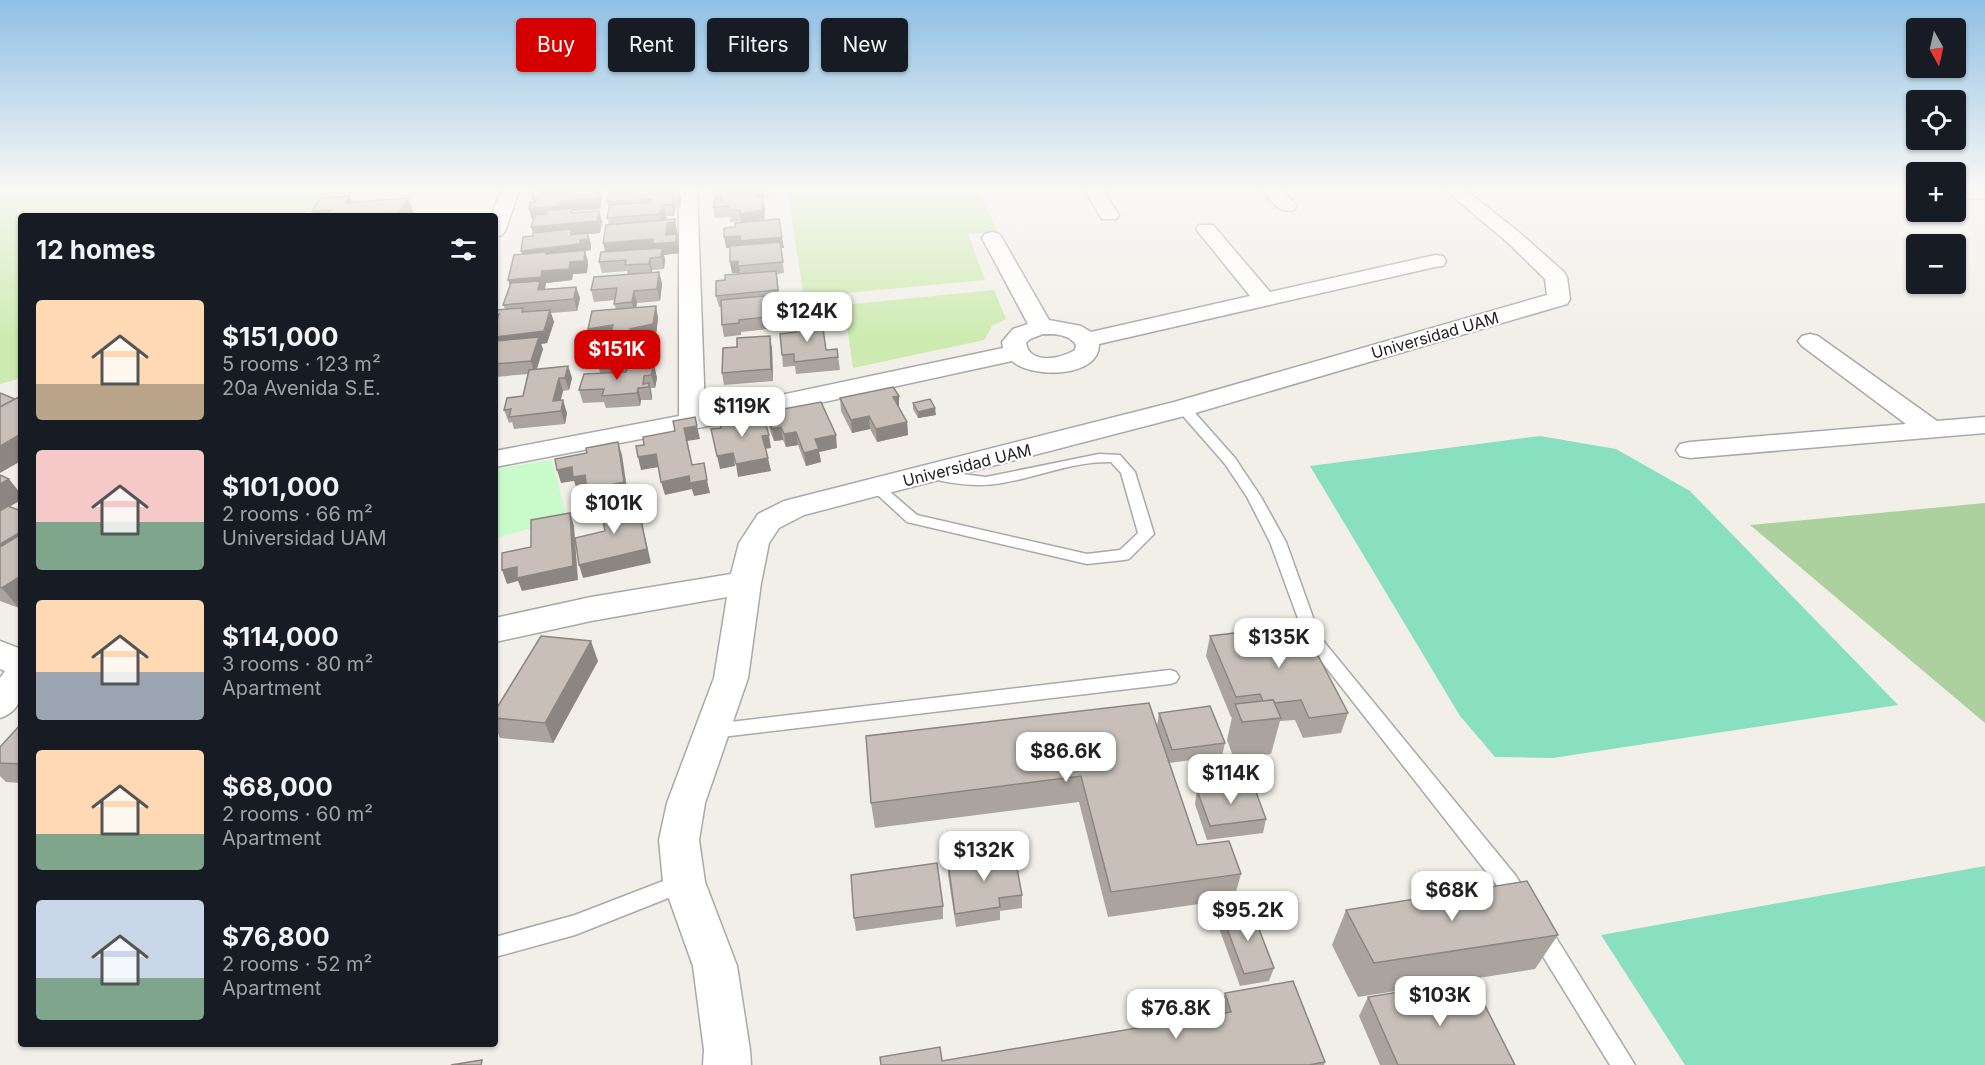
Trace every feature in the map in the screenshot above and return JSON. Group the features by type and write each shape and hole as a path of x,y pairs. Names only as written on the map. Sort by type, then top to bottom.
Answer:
{"street":[{"path":"689,239 692,422"},
{"path":"992,239 1041,327"},
{"path":"1214,239 1264,298"},
{"name":"Universidad UAM","path":"727,1065 727,1050 715,966 684,882 679,840 685,812 731,678 745,583 754,543 768,521 794,508 1183,408 1559,299 1556,277 1515,239"},
{"path":"1086,340 1435,261"},
{"path":"1041,327 1059,327 1076,332 1086,340 1089,347 1081,359 1059,366 1032,364 1015,353 1012,346 1020,334 1041,327"},
{"path":"1810,341 1932,430"},
{"path":"498,458 692,422 1015,353"},
{"path":"1690,450 1985,425"},
{"path":"498,629 591,609 745,583"},
{"path":"0,654 18,663"},
{"path":"0,704 18,680"}],"lane":[{"path":"1183,408 1230,461 1254,497 1278,542 1313,639 1509,883 1623,1065"},
{"path":"877,488 912,519 1087,559 1124,555 1146,534 1128,472 1114,458 1096,456 1023,475 984,481 930,474"},
{"path":"713,731 1170,677"},
{"path":"498,946 575,925 684,882"}],"green space":[{"path":"0,239 18,239 18,379 0,384"},
{"path":"795,239 970,239 985,280 804,297"},
{"path":"994,290 1006,319 992,326 984,340 853,368 844,305"},
{"path":"1540,436 1616,449 1690,491 1898,705 1553,758 1495,757 1460,716 1310,466"},
{"path":"552,460 567,519 498,537 498,469"},
{"path":"1985,503 1985,723 1750,525"},
{"path":"1985,866 1985,1065 1685,1065 1601,935"}],"building":[{"path":"523,239 588,239 580,240 580,244 521,251"},
{"path":"604,239 676,239 676,242 653,244 653,239 603,243"},
{"path":"741,239 765,239 741,241"},
{"path":"780,242 783,262 738,266 738,261 730,262 730,246"},
{"path":"662,248 661,257 650,258 649,264 625,265 626,260 599,262 601,252"},
{"path":"585,250 584,261 570,262 569,269 542,271 541,277 508,280 514,255"},
{"path":"776,271 778,290 716,296 716,281 725,280 725,275"},
{"path":"659,272 657,289 634,291 632,302 614,304 617,288 591,290 594,277"},
{"path":"540,281 538,290 576,287 574,299 503,305 511,283"},
{"path":"776,295 777,304 791,303 793,314 739,320 739,323 722,325 721,300"},
{"path":"656,306 653,324 630,329 629,334 611,335 613,325 588,329 592,311"},
{"path":"523,308 522,312 550,310 544,331 498,337 498,310"},
{"path":"822,321 826,350 837,349 838,357 794,362 794,354 782,355 780,334 796,332 795,323"},
{"path":"656,335 655,343 647,343 647,350 651,349 650,363 599,368 601,354 585,356 587,341"},
{"path":"770,336 771,369 722,373 723,348 737,347 737,338"},
{"path":"539,337 531,361 498,364 498,341"},
{"path":"568,366 565,378 559,378 553,401 563,400 561,411 509,417 511,409 504,410 507,398 523,396 529,370"},
{"path":"654,366 651,375 644,376 643,384 649,383 649,387 638,388 637,393 602,396 604,389 579,390 584,374 626,372 627,368"},
{"path":"893,387 899,396 893,397 907,422 876,429 869,416 851,420 840,398"},
{"path":"0,393 15,399 0,407"},
{"path":"18,398 18,436 0,446 0,407"},
{"path":"930,399 935,408 918,412 913,403"},
{"path":"821,402 836,435 815,439 819,449 804,453 796,432 784,434 781,427 772,429 768,418 785,414 783,409"},
{"path":"762,412 769,435 762,436 768,458 736,464 733,453 717,456 711,429 721,428 719,420"},
{"path":"695,417 697,426 684,428 692,465 704,463 707,480 690,483 689,476 661,482 656,454 638,457 636,446 644,445 643,437 675,431 673,421"},
{"path":"618,442 624,482 587,490 585,475 573,477 572,467 557,470 555,459 587,453 586,448"},
{"path":"0,475 9,479 0,484"},
{"path":"637,501 647,549 579,565 575,538 605,531 601,509"},
{"path":"8,506 18,510 18,534 0,544 0,511"},
{"path":"570,513 573,566 517,578 517,567 502,570 502,553 531,547 531,520"},
{"path":"18,536 18,578 2,588 0,587 0,547"},
{"path":"1302,625 1348,713 1309,718 1301,700 1275,703 1273,700 1263,701 1260,694 1236,697 1210,636"},
{"path":"541,636 591,641 545,723 498,718 498,706"},
{"path":"1273,700 1281,718 1242,722 1235,704"},
{"path":"1149,703 1197,845 1229,841 1241,874 1111,892 1081,776 871,803 866,736"},
{"path":"1210,706 1225,743 1172,750 1159,713"},
{"path":"18,727 18,764 0,763 0,747"},
{"path":"1253,784 1266,819 1210,826 1197,790"},
{"path":"1014,852 1022,895 999,898 1000,907 955,914 948,862"},
{"path":"937,863 943,906 854,918 851,875"},
{"path":"1527,881 1558,935 1374,963 1346,910"},
{"path":"1252,911 1274,968 1244,974 1222,915"},
{"path":"1472,980 1515,1065 1398,1065 1368,997"},
{"path":"1293,981 1325,1062 1309,1065 881,1065 880,1057 940,1047 942,1061 1231,1012 1225,993"},
{"path":"482,1060 481,1065 451,1065"}]}
